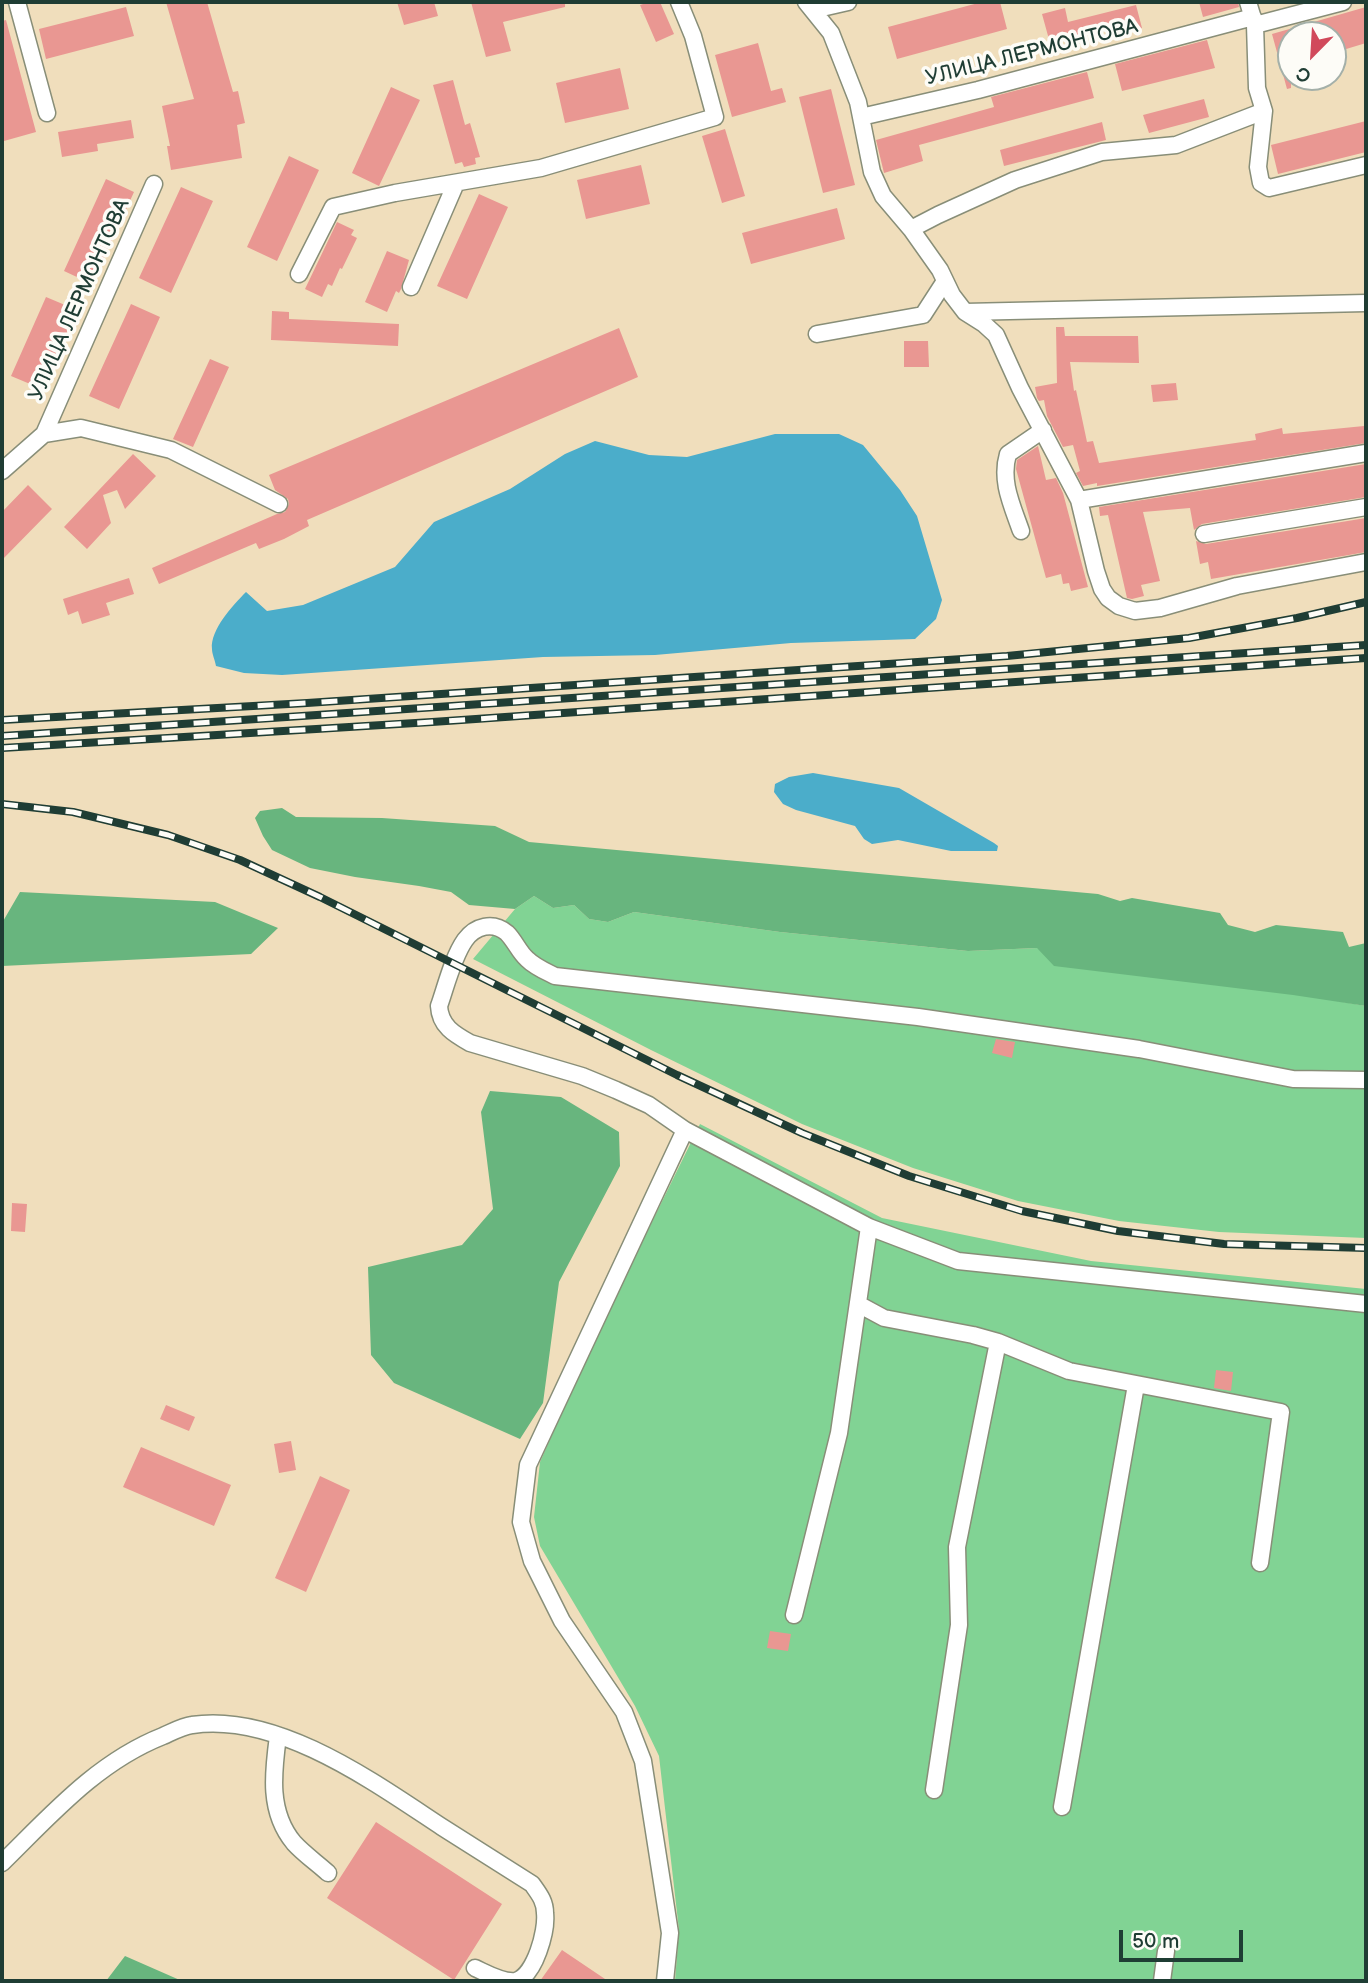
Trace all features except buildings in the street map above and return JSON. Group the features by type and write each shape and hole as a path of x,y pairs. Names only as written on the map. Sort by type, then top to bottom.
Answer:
{"street":[{"path":"17,2 47,113"},
{"path":"299,274 333,207 394,193 541,168 715,117 693,36 679,2"},
{"path":"810,6 848,2"},
{"name":"УЛИЦА ЛЕРМОНТОВА","path":"862,117 978,90 1252,15 1343,2"},
{"path":"810,6 831,33 859,102 872,172 883,196 911,229 965,312 996,335 1079,499 1096,571 1108,598 1119,606 1135,611 1160,608 1237,586 1366,562"},
{"path":"1252,15 1257,88 1264,111 1258,167 1261,183 1269,188 1366,165"},
{"path":"911,229 1014,180 1102,152 1176,145 1264,111"},
{"path":"411,287 456,183"},
{"name":"УЛИЦА ЛЕРМОНТОВА","path":"44,434 154,184"},
{"path":"817,334 923,315 946,281"},
{"path":"965,312 1366,303"},
{"path":"2,471 44,434 81,428 171,450 279,504"},
{"path":"1021,531 1006,485 1004,466 1008,454 1043,430"},
{"path":"1079,499 1366,453"},
{"path":"1204,534 1366,507"},
{"path":"1366,1080 1293,1079 1139,1049 918,1017 555,975 542,970 527,959 506,933 495,926 484,926 465,940 439,1006 439,1016 446,1027 454,1035 470,1043 582,1076 616,1090 649,1105 685,1130 869,1227 958,1261 1366,1304"},
{"path":"665,1981 670,1933 642,1761 624,1712 562,1621 532,1561 521,1522 528,1465 685,1130"},
{"path":"794,1615 839,1433 869,1227"},
{"path":"858,1304 884,1318 998,1342 1069,1371 1281,1412 1260,1563"},
{"path":"934,1790 959,1625 957,1547 998,1342"},
{"path":"1062,1807 1136,1385"},
{"path":"2,1863 70,1795 111,1763 152,1740 191,1725 227,1724 255,1728 315,1749 388,1791 531,1884 542,1898 545,1913 544,1931 536,1958 526,1974 516,1981 502,1980 475,1968"},
{"path":"278,1736 273,1790 283,1827 295,1844 328,1873"},
{"path":"1162,1981 1166,1951"}],"green space":[{"path":"282,808 296,817 382,818 495,826 529,842 1098,894 1120,901 1132,898 1220,913 1228,925 1255,932 1276,925 1343,932 1349,947 1366,943 1366,1006 1054,966 1037,948 968,951 780,932 634,912 608,922 589,919 574,905 553,908 534,896 515,909 469,905 451,892 310,868 272,850 255,818 260,811"},
{"path":"20,892 215,902 278,928 251,954 2,966 2,923"},
{"path":"534,896 553,908 574,905 589,919 608,922 634,912 780,932 968,951 1037,948 1366,1006 1366,1238 1219,1232 1119,1221 1018,1201 913,1168 802,1124 473,959 515,909"},
{"path":"490,1091 561,1097 619,1132 620,1166 559,1282 543,1403 520,1439 394,1383 371,1355 368,1267 462,1245 493,1209 481,1112"},
{"path":"700,1124 882,1218 1091,1261 1366,1289 1366,1981 675,1981 679,1930 659,1756 635,1706 540,1546 534,1517 540,1462 594,1340"},
{"path":"125,1956 182,1981 106,1981"}],"water":[{"path":"775,434 839,434 863,445 900,490 917,516 942,600 936,619 915,639 791,643 655,655 543,657 282,675 244,673 216,666 212,649 215,634 223,618 246,592 267,611 303,605 395,567 434,522 510,489 565,454 595,441 649,455 687,457"},
{"path":"813,773 899,788 994,843 998,846 997,851 951,851 898,840 872,844 864,839 855,826 796,810 783,804 774,792 775,784 789,777"}],"railway":[{"path":"2,720 307,703 1007,656 1189,638 1366,602"},
{"path":"2,736 1366,645"},
{"path":"2,748 432,722 1366,658"},
{"path":"2,804 73,812 168,835 240,860 320,897 677,1075 802,1133 909,1176 1022,1211 1118,1231 1224,1244 1366,1248"}]}
